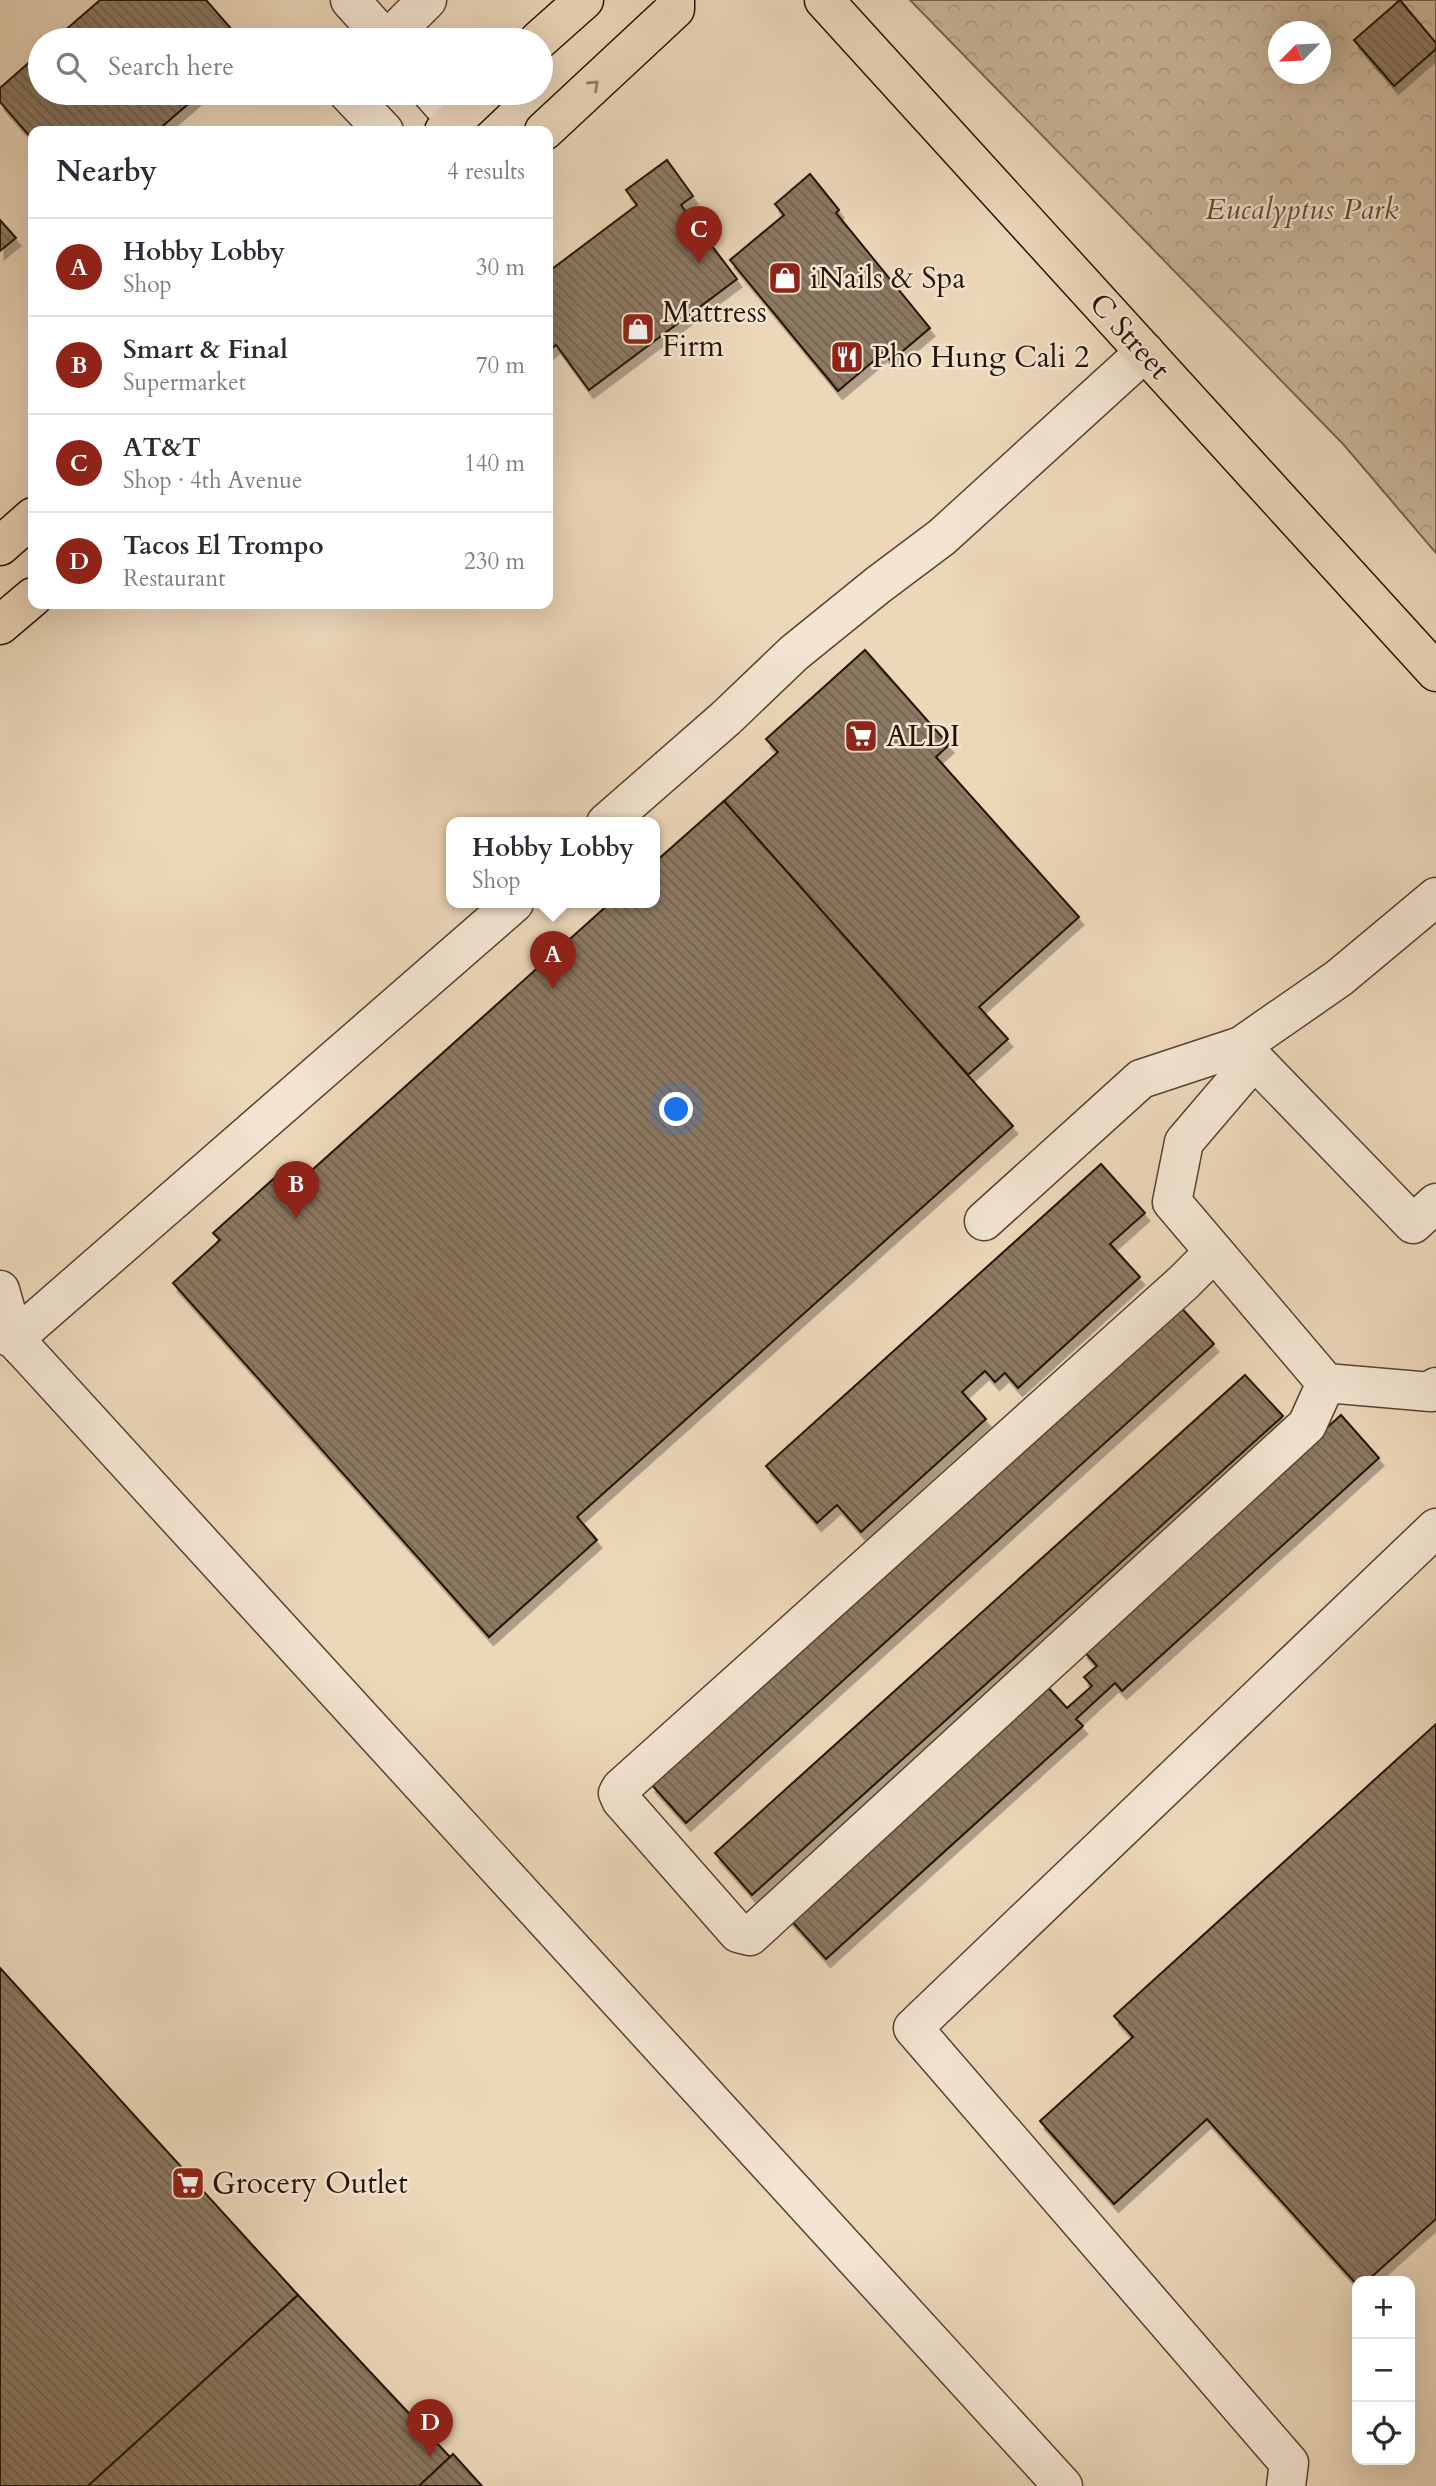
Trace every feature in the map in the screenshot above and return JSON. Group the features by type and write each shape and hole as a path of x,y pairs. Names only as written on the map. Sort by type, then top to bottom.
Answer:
{"main road":[{"path":"552,28 584,0"},
{"path":"549,126 676,9 676,0"},
{"name":"C Street","path":"824,0 1436,672"},
{"path":"444,115 462,105"},
{"path":"0,546 28,521"},
{"path":"0,625 28,601"}],"street":[{"path":"349,0 375,28"},
{"path":"398,28 427,0"},
{"path":"359,105 379,126"},
{"path":"613,817 726,718 794,653 942,537 1144,352"},
{"path":"1436,897 1247,1053 1184,1142 1172,1202 1326,1383 1431,1392 1436,1387"},
{"path":"7,1336 508,908"},
{"path":"1247,1053 1413,1224 1436,1203"},
{"path":"984,1221 1140,1079 1247,1053"},
{"path":"1214,1252 621,1788 618,1793 621,1800 738,1933 750,1936 1307,1425 1326,1383"},
{"path":"0,1290 7,1336 1063,2486"},
{"path":"1286,2486 1289,2462 913,2028 1436,1528"}],"green space":[{"name":"Eucalyptus Park","path":"910,0 1436,0 1436,553 1344,445"}],"building":[{"path":"100,0 206,0 230,28 68,28"},
{"path":"1400,0 1436,43 1436,49 1394,86 1354,40"},
{"path":"28,64 28,105 187,105 163,126 28,126 28,134 0,102 0,88"},
{"path":"667,160 693,196 681,205 737,279 589,390 556,345 553,347 553,268 637,205 626,190"},
{"path":"810,174 839,210 836,213 930,328 891,361 883,353 838,391 730,260 784,215 775,204"},
{"path":"0,220 16,238 0,251"},
{"path":"865,650 949,745 936,757 1079,917 979,1007 1008,1039 968,1075 724,801 778,752 766,739"},
{"path":"724,801 1013,1126 577,1517 597,1540 489,1637 173,1283 220,1240 213,1233 289,1165 302,1179 604,908 660,908 660,858"},
{"path":"1101,1164 1145,1213 1110,1244 1140,1277 1018,1388 1005,1373 995,1382 985,1371 962,1392 986,1419 861,1532 837,1505 817,1523 766,1466"},
{"path":"1178,1304 1214,1344 686,1823 651,1784"},
{"path":"1245,1375 1283,1416 752,1895 715,1853"},
{"path":"1341,1415 1379,1458 1122,1691 1115,1683 1076,1719 1083,1726 826,1959 788,1917 1045,1684 1067,1708 1092,1686 1084,1677 1097,1666 1083,1650"},
{"path":"1436,1724 1436,2219 1373,2276 1352,2276 1352,2279 1207,2119 1114,2204 1040,2121 1133,2037 1114,2016"},
{"path":"0,1968 298,2295 88,2486 0,2486"},
{"path":"298,2295 450,2457 419,2486 88,2486"},
{"path":"453,2454 482,2486 419,2486 450,2457"}],"place":[{"name":"AT&T","path":"699,264"},
{"name":"iNails & Spa","path":"785,278"},
{"name":"Mattress Firm","path":"638,329"},
{"name":"Pho Hung Cali 2","path":"847,357"},
{"name":"ALDI","path":"861,736"},
{"name":"Hobby Lobby","path":"553,989"},
{"name":"Smart & Final","path":"296,1219"},
{"name":"Grocery Outlet","path":"188,2183"},
{"name":"Tacos El Trompo","path":"430,2457"}]}
